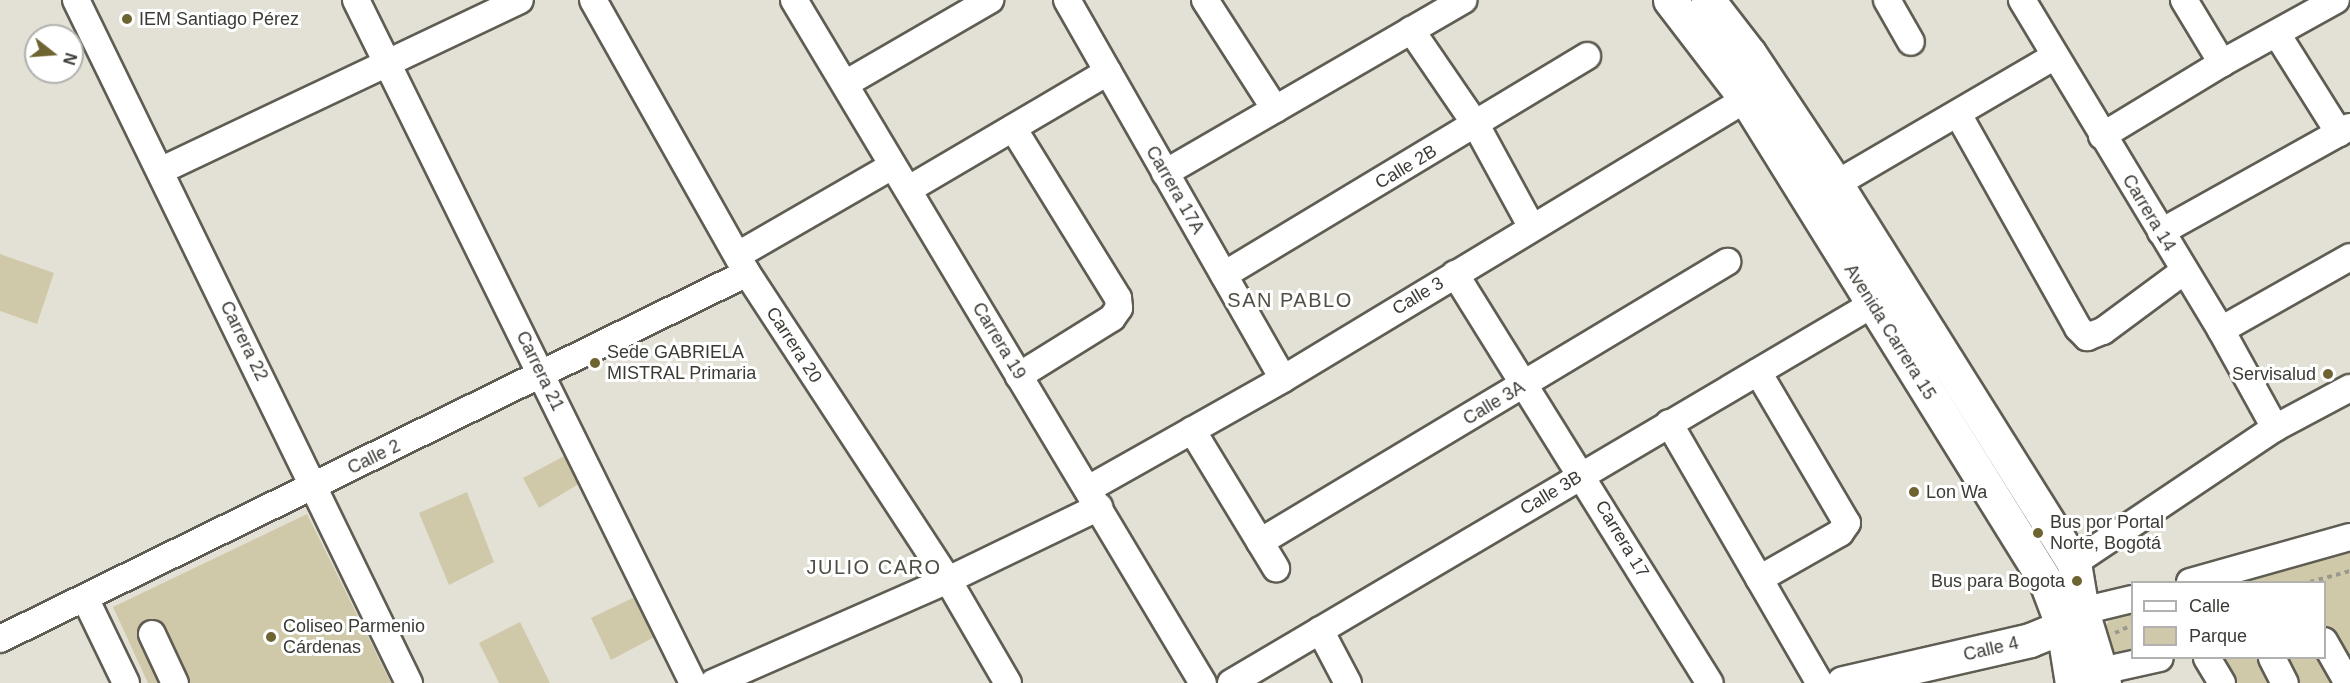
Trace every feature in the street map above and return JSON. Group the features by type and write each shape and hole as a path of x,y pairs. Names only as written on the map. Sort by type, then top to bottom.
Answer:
{"main road":[{"name":"Avenida Carrera 15","path":"1670,0 1746,99 2046,582 2073,619"},
{"name":"Avenida Carrera 15","path":"1708,0 1749,53 1836,184 2074,563 2073,619 2080,680"},
{"name":"Calle 4","path":"1844,683 2030,640 2073,619"}],"street":[{"name":"Carrera 22","path":"76,0 162,170 409,683"},
{"name":"Carrera 21","path":"356,0 693,683"},
{"path":"162,170 386,60 519,0"},
{"name":"Carrera 20","path":"593,0 742,264 948,580 1008,683"},
{"name":"Carrera 19","path":"794,0 1203,683"},
{"path":"845,84 951,9 990,0"},
{"name":"Carrera 17A","path":"1066,0 1283,379"},
{"path":"1205,0 1275,109"},
{"path":"1166,173 1463,0"},
{"path":"1887,0 1911,42"},
{"name":"Carrera 14","path":"2022,0 2221,330 2275,428"},
{"path":"2184,0 2222,63"},
{"path":"2102,136 2222,63 2336,0"},
{"path":"1411,30 1476,125 1531,226"},
{"path":"2161,232 2344,130 2277,34"},
{"name":"Calle 2B","path":"1224,275 1587,56"},
{"path":"1836,184 2055,56"},
{"path":"909,189 1108,72"},
{"name":"Calle 3","path":"713,683 948,580 1093,498 1192,430 1283,379 1531,226 1746,99"},
{"path":"1958,114 2078,328 2087,337 2103,331 2184,271"},
{"path":"1013,128 1118,298 1119,308 1112,318 1019,376"},
{"name":"Calle 2","path":"0,639 542,376 742,264 892,166"},
{"path":"2221,330 2350,257"},
{"name":"Calle 3A","path":"1260,542 1727,262"},
{"name":"Carrera 17","path":"1455,274 1582,474 1710,683"},
{"name":"Calle 3B","path":"1231,683 1873,304"},
{"path":"1758,372 1847,523 1840,533 1759,579"},
{"path":"2074,563 2275,428 2350,388"},
{"path":"1669,423 1820,683"},
{"path":"1192,430 1276,568"},
{"path":"2194,581 2350,537"},
{"path":"86,598 126,683"},
{"name":"Calle 4","path":"2073,619 2131,600"},
{"path":"1320,630 1348,683"},
{"path":"152,634 175,683"},
{"path":"2326,643 2348,683"},
{"path":"2080,680 2153,659"},
{"path":"2208,659 2222,683"},
{"path":"2273,659 2285,683"}],"path":[{"path":"2314,581 2350,571"}],"green space":[{"path":"0,254 54,273 37,324 0,311"},
{"path":"568,454 582,482 539,508 523,478"},
{"path":"467,492 494,562 449,585 419,513"},
{"name":"Coliseo Parmenio Cárdenas","path":"307,514 391,683 148,683 113,607"},
{"path":"2350,548 2350,683 2232,683 2216,659 2326,659 2326,581 2220,581"},
{"path":"641,594 660,634 611,660 591,618"},
{"path":"2131,604 2131,657 2106,665 2103,630 2115,612"},
{"path":"520,622 550,683 499,683 479,643"}],"place":[{"name":"IEM Santiago Pérez","path":"127,19"},
{"name":"Sede GABRIELA MISTRAL Primaria","path":"595,363"},
{"name":"Servisalud","path":"2328,374"},
{"name":"Lon Wa","path":"1914,492"},
{"name":"Bus por Portal Norte, Bogotá","path":"2038,533"},
{"name":"Bus para Bogota","path":"2077,581"},
{"name":"Coliseo Parmenio Cárdenas","path":"271,637"}],"district":[{"name":"SAN PABLO","path":"1290,300"},
{"name":"JULIO CARO","path":"874,567"}]}
